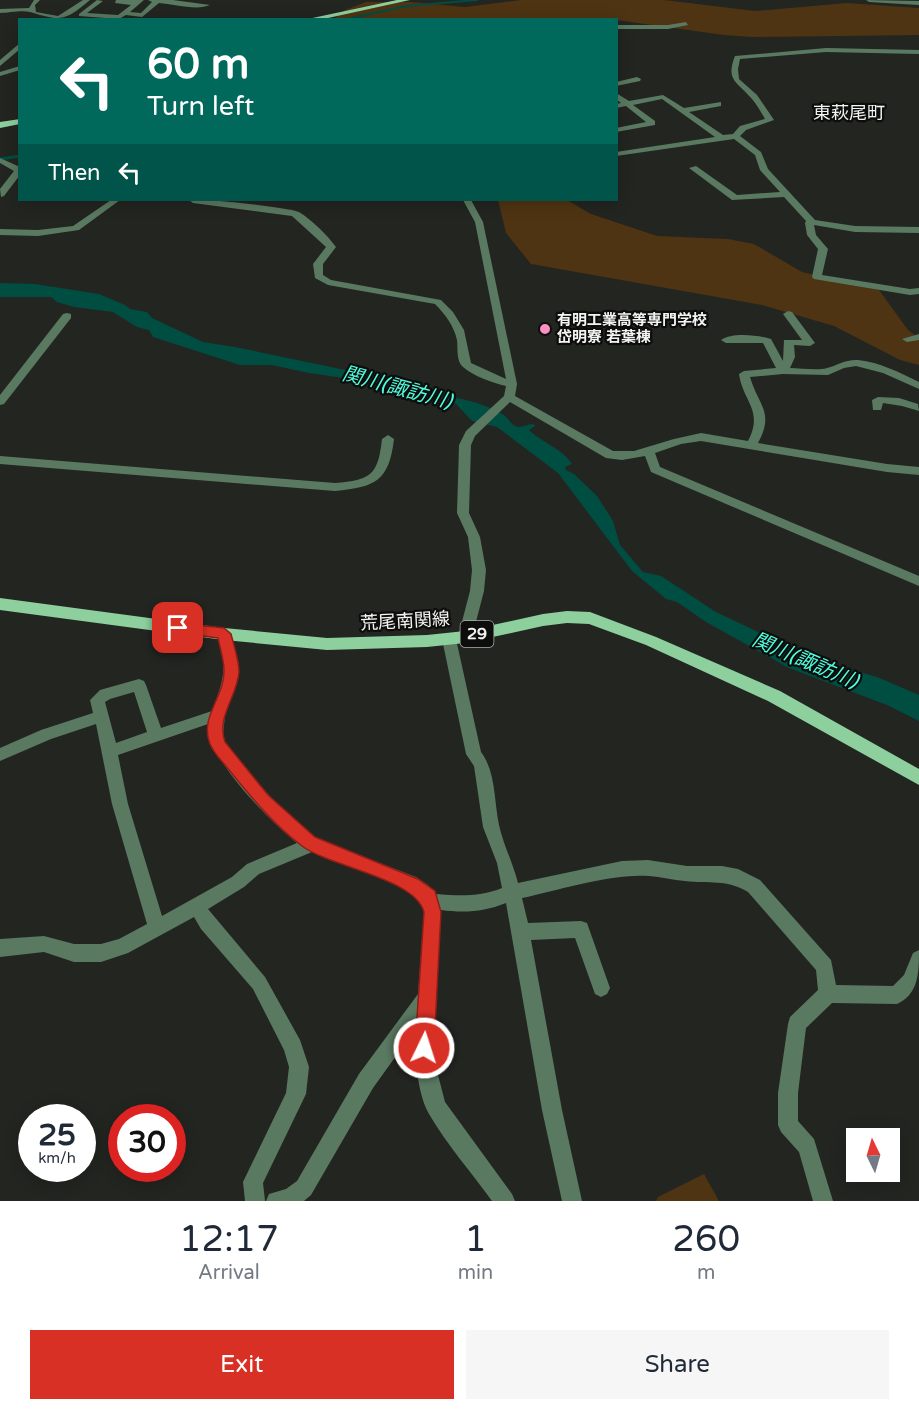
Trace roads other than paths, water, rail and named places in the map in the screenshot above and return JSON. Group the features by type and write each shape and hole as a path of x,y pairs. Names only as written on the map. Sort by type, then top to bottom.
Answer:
{"main road":[{"path":"316,18 407,0"},
{"path":"0,125 18,121"},
{"name":"荒尾南関線","path":"0,604 224,634 327,644 390,644 457,638 543,620 567,617 590,618 651,641 774,696 919,778"}],"street":[{"path":"32,10 32,5 37,0"},
{"path":"59,18 87,0"},
{"path":"121,0 117,2 139,2"},
{"path":"150,0 187,3 190,6 207,5"},
{"path":"870,0 919,3"},
{"path":"100,2 81,15 119,17 142,15 158,1"},
{"path":"119,17 139,2"},
{"path":"0,11 32,10 53,18"},
{"path":"618,27 668,27 686,24"},
{"path":"0,64 18,47"},
{"path":"618,154 735,136 743,128 770,120 754,97 736,80 734,69 737,57 826,50 919,52"},
{"path":"0,74 18,69"},
{"path":"618,84 637,79"},
{"path":"618,96 652,123 618,130"},
{"path":"618,106 663,98 722,138"},
{"path":"682,111 718,104"},
{"path":"735,136 759,152 764,160 764,170 812,222 855,229 919,230"},
{"path":"0,160 18,170"},
{"path":"693,168 711,183 725,188 735,198 786,194"},
{"path":"0,173 18,170"},
{"path":"1,194 18,170"},
{"path":"0,232 38,233 76,228 115,201"},
{"path":"200,201 295,214 325,239 331,248 318,264 318,276 328,282 438,302 455,323 467,365 498,381 512,384"},
{"path":"468,201 479,222 512,384 506,400 470,434 465,445 463,505 474,537 479,570 457,638 474,754 481,764 491,827 505,863 520,932 552,1110 572,1201"},
{"path":"812,222 809,223 813,236 823,249 817,277 881,288 919,291"},
{"path":"783,371 790,357 788,342 810,343 788,314"},
{"path":"0,402 67,316"},
{"path":"907,339 919,337"},
{"path":"726,340 760,339 767,341 783,371"},
{"path":"751,446 761,429 762,416 744,374 783,371 828,372 841,364 862,364 887,371 919,386"},
{"path":"506,400 609,455 624,458 649,452 685,438 701,437 887,468 919,471"},
{"path":"877,408 878,400 905,402 919,408"},
{"path":"0,460 327,487 349,485 372,478 384,464 388,439"},
{"path":"649,452 655,469 919,581"},
{"path":"224,634 232,670 228,690 217,715 214,731 218,745 263,800 313,844 412,884 429,897 433,912 424,1048 428,1075 436,1107 505,1201"},
{"path":"156,736 139,685 105,694 97,700 120,804 157,928"},
{"path":"110,751 217,715"},
{"path":"0,754 46,734 101,716"},
{"path":"0,948 44,944 74,953 101,953 122,947 238,882 254,869 313,844"},
{"path":"430,901 458,904 488,902 511,892 622,869 648,868 687,874 722,874 738,877 754,886 825,966 828,994"},
{"path":"197,906 207,923 259,984 293,1047 299,1067 296,1094 253,1182 255,1201"},
{"path":"520,932 581,929 601,988"},
{"path":"824,1201 807,1146 788,1125 788,1093 797,1024 828,994 897,995 910,981 919,959"},
{"path":"276,1201 290,1199 304,1188 366,1081 428,996"}],"water":[{"name":"関川(諏訪川)","path":"0,283 35,284 99,294 130,309 147,312 152,318 203,342 437,389 452,398 471,401 494,410 517,427 533,424 535,426 529,430 568,459 572,464 565,467 566,470 574,474 597,496 613,521 620,545 643,572 661,576 716,612 802,655 877,677 919,695 919,721 887,705 789,668 706,622 677,602 666,599 632,571 558,473 497,427 472,421 456,404 412,388 309,373 272,365 240,365 153,337 149,330 137,327 113,312 74,307 57,302 51,297 0,297"}],"waterway":[{"path":"352,18 407,6 477,0"},
{"path":"0,159 18,156"}],"place":[{"name":"有明工業高等専門学校 岱明寮 若葉棟","path":"545,329"}],"district":[{"name":"東萩尾町","path":"849,113"}]}
